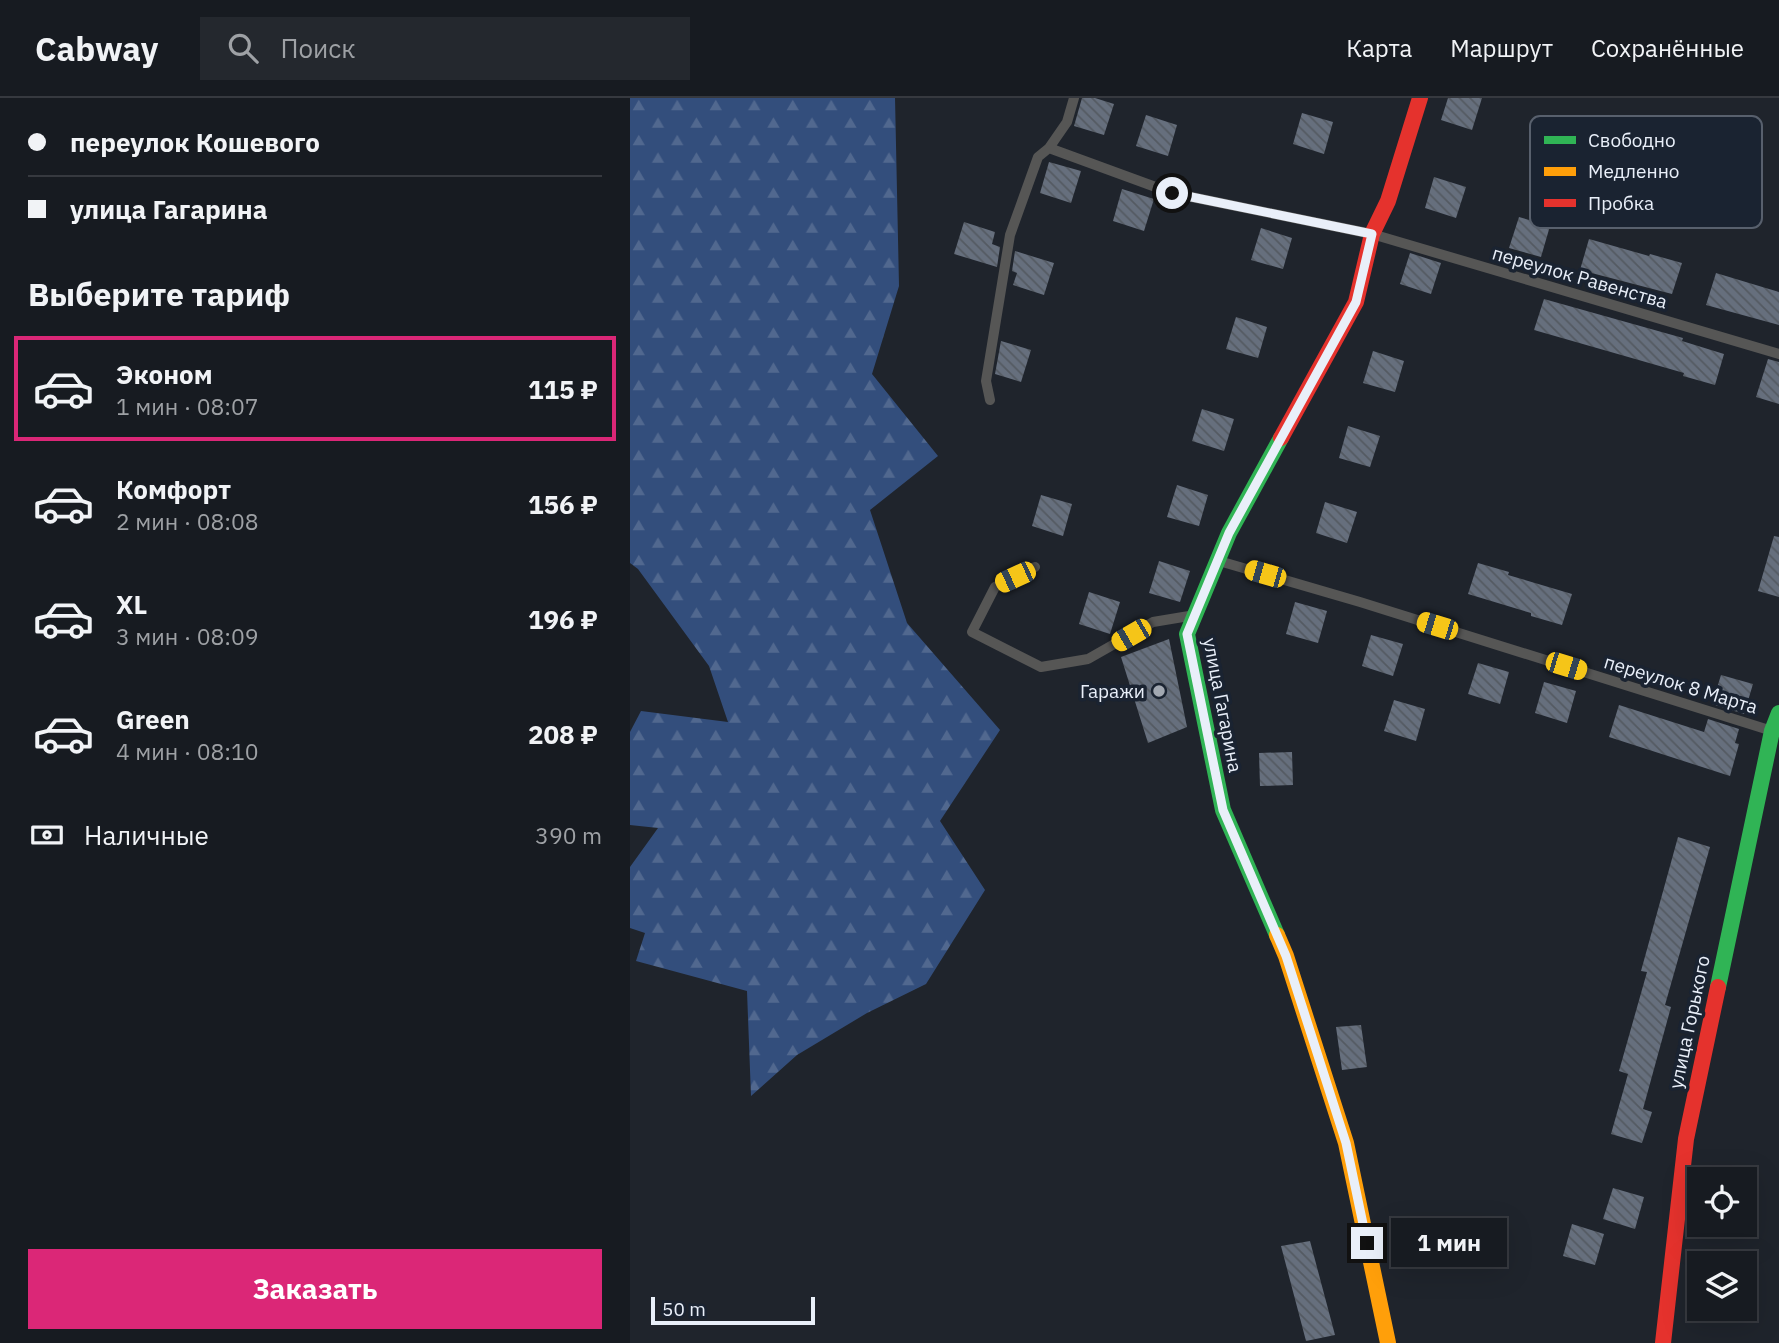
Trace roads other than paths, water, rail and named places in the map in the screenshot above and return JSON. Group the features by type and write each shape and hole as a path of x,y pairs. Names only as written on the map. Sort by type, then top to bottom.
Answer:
{"street":[{"name":"улица Гагарина","path":"1388,1343 1346,1143 1286,956 1223,810 1187,634 1229,533 1356,302 1372,234 1388,201 1420,98"},
{"name":"улица Горького","path":"1663,1343 1686,1139 1772,731 1779,713"}],"lane":[{"path":"990,400 986,381 1010,235 1038,157 1049,148 1067,121 1074,98"},
{"name":"переулок Равенства","path":"1049,148 1172,193 1372,234 1779,354"},
{"name":"переулок 8 Марта","path":"1218,560 1772,731"},
{"path":"1035,567 995,586 972,632 1041,667 1088,659 1153,622 1195,615"}],"place":[{"name":"Гаражи","path":"1159,691"}]}
